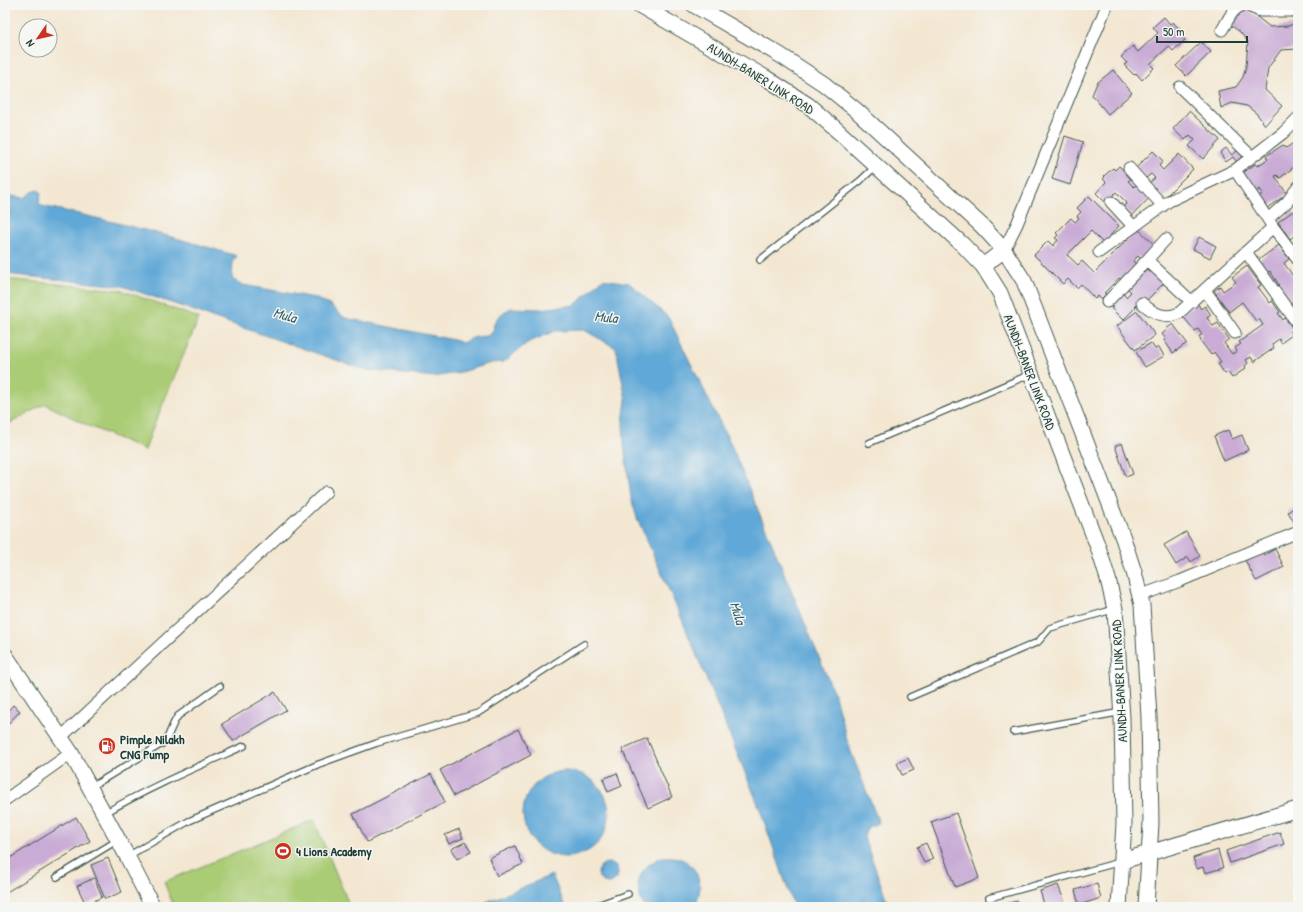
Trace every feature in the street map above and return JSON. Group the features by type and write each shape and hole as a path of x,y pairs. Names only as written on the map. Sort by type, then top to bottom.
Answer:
{"main road":[{"name":"AUNDH-BANER LINK ROAD","path":"639,5 766,78 808,106 963,245 983,266 1000,293 1098,547 1115,609 1122,712 1124,823 1119,907"},
{"name":"AUNDH-BANER LINK ROAD","path":"694,5 824,84 976,221 1004,250 1024,281 1123,538 1134,572 1142,605 1149,717 1151,823 1146,907"},
{"path":"983,266 1004,250"},
{"path":"5,655 71,753 153,907"},
{"path":"1122,862 1298,809"}],"street":[{"path":"1004,250 1017,224 1107,5"},
{"path":"1222,30 1234,10 1239,6 1244,5 1260,11 1291,11 1298,7"},
{"path":"1180,87 1252,157"},
{"path":"1099,252 1169,202 1235,170 1283,133 1298,118"},
{"path":"1129,168 1163,206"},
{"path":"1235,170 1298,260"},
{"path":"1142,303 1149,310 1158,314 1172,317 1179,313 1246,252 1271,223 1298,186"},
{"path":"1111,202 1134,227"},
{"path":"1107,302 1166,239"},
{"path":"1246,252 1298,324"},
{"path":"1147,260 1192,302"},
{"path":"1205,290 1235,334"},
{"path":"60,738 326,492"},
{"path":"1139,596 1180,581 1298,532"},
{"path":"6,799 71,753"}],"lane":[{"path":"760,260 860,181 876,166"},
{"path":"869,443 1031,374"},
{"path":"910,697 1038,642 1050,628 1115,609"},
{"path":"127,856 189,821 319,764 377,743 478,713 584,644"},
{"path":"89,788 165,742 178,716 220,686"},
{"path":"1013,732 1122,712"},
{"path":"103,814 141,792 244,746"},
{"path":"57,877 118,840"},
{"path":"989,898 1122,862"},
{"path":"592,907 628,894"}],"green space":[{"path":"5,279 121,290 199,318 145,450 89,426 45,404 5,426"},
{"name":"4 Lions Academy","path":"314,820 350,907 174,907 164,882"}],"water":[{"name":"Mula","path":"38,190 41,192 39,204 42,206 140,229 237,256 233,261 232,279 243,285 315,298 331,306 345,318 454,340 462,343 475,337 487,336 493,332 494,324 498,317 511,308 540,309 575,305 603,279 629,283 668,317 732,447 835,696 848,744 879,823 867,828 864,837 889,907 794,907 758,804 680,615 637,518 631,498 624,445 623,423 626,400 616,348 584,330 555,331 527,343 504,362 491,363 461,372 435,377 365,370 122,286 5,274 5,195 24,198 32,192"},
{"path":"566,771 582,774 590,778 602,790 606,798 609,814 606,830 602,838 590,850 582,854 566,857 550,854 542,850 530,838 526,830 523,814 526,798 530,790 542,778 550,774"},
{"path":"662,857 681,859 693,867 699,880 699,894 693,907 644,906 640,898 638,883 640,877 648,866"},
{"path":"604,863 612,863 618,869 618,877 612,883 604,883 598,877 598,869"},
{"path":"552,875 565,907 474,907"}],"building":[{"path":"1244,7 1270,27 1288,26 1298,23 1298,49 1281,50 1268,68 1265,90 1282,106 1265,125 1257,114 1247,106 1232,103 1221,108 1218,91 1236,87 1243,77 1246,66 1248,42 1240,32 1229,24"},
{"path":"1164,17 1170,24 1173,22 1181,31 1178,33 1185,40 1173,51 1169,46 1150,64 1154,68 1142,80 1136,73 1134,75 1124,65 1127,63 1121,57 1133,46 1138,52 1158,33 1153,27"},
{"path":"1201,42 1211,52 1186,76 1176,66"},
{"path":"1113,70 1132,93 1108,114 1092,95 1097,83"},
{"path":"1189,111 1220,140 1203,159 1189,146 1195,140 1190,135 1185,140 1173,129"},
{"path":"1065,136 1083,142 1070,185 1052,179"},
{"path":"1298,140 1298,164 1280,178 1277,175 1275,176 1287,194 1267,208 1259,196 1263,194 1260,189 1256,192 1243,173 1255,164 1257,166 1268,159 1266,156 1283,145 1286,148"},
{"path":"1226,148 1232,155 1238,150 1245,160 1239,165 1233,157 1226,162 1220,153"},
{"path":"1153,151 1163,161 1159,166 1163,170 1179,154 1193,169 1164,198 1149,183 1155,178 1151,174 1146,178 1136,168"},
{"path":"1119,166 1132,178 1128,181 1134,187 1137,184 1150,197 1132,216 1123,207 1127,203 1116,192 1106,203 1096,193 1106,182 1103,179 1105,177 1104,176 1113,168 1115,170"},
{"path":"1089,196 1119,226 1103,243 1091,231 1067,255 1078,265 1082,261 1094,273 1138,229 1155,245 1141,259 1138,256 1133,261 1136,264 1104,293 1106,294 1101,299 1098,296 1095,299 1081,284 1077,288 1068,279 1063,284 1034,255 1048,241 1053,246 1058,240 1055,238 1058,235 1056,233 1071,218 1075,222 1079,218 1077,216 1081,212 1077,208"},
{"path":"1293,211 1296,215 1298,214 1298,233 1290,239 1278,222"},
{"path":"1199,237 1216,246 1210,258 1193,249"},
{"path":"1279,245 1289,259 1284,263 1293,276 1296,274 1298,277 1298,306 1294,301 1289,305 1276,287 1279,285 1270,271 1266,274 1257,261"},
{"path":"1247,266 1261,285 1258,287 1270,303 1272,301 1280,312 1278,313 1283,320 1285,318 1293,329 1290,332 1292,335 1281,343 1279,339 1272,344 1274,348 1254,362 1251,357 1246,360 1248,363 1245,366 1246,368 1232,378 1228,372 1225,374 1218,364 1221,362 1214,352 1211,355 1200,340 1199,336 1202,335 1198,329 1195,331 1181,314 1197,303 1201,309 1205,306 1211,315 1207,318 1213,326 1218,323 1229,339 1224,343 1232,354 1237,351 1235,348 1241,344 1239,342 1263,325 1259,319 1256,321 1242,302 1229,312 1214,291 1220,286 1223,291 1236,282 1232,277"},
{"path":"1154,269 1166,281 1144,303 1141,300 1123,320 1111,308 1113,307 1110,303 1121,292 1126,297 1131,292 1125,286 1141,271 1144,273 1147,270 1150,272"},
{"path":"1298,306 1298,318 1292,310"},
{"path":"1137,311 1155,335 1135,350 1117,326"},
{"path":"1173,324 1187,343 1173,353 1164,340 1166,339 1162,334"},
{"path":"1151,343 1155,349 1159,347 1164,356 1145,367 1136,352"},
{"path":"1228,430 1232,439 1242,435 1248,450 1224,461 1214,436"},
{"path":"1122,443 1133,474 1126,477 1115,446"},
{"path":"1298,505 1298,528 1288,512"},
{"path":"1186,532 1200,556 1191,562 1188,557 1176,565 1164,545"},
{"path":"1260,548 1264,555 1275,549 1284,567 1256,581 1243,556"},
{"path":"275,692 286,710 233,741 222,724"},
{"path":"13,705 20,711 5,727 5,714"},
{"path":"518,729 531,755 454,796 440,770"},
{"path":"647,738 672,797 648,808 622,749"},
{"path":"908,758 914,770 902,775 897,763"},
{"path":"617,773 622,786 608,792 603,779"},
{"path":"431,774 445,802 367,842 353,814"},
{"path":"956,813 979,878 955,887 931,822"},
{"path":"76,817 90,841 5,893 5,861"},
{"path":"459,829 463,838 449,844 445,835"},
{"path":"1280,832 1284,844 1230,863 1226,851"},
{"path":"465,842 471,852 457,859 451,849"},
{"path":"926,843 933,859 924,863 917,847"},
{"path":"515,846 523,864 497,876 489,858"},
{"path":"1218,850 1223,868 1205,873 1203,867 1197,869 1193,858"},
{"path":"108,858 122,892 105,899 91,865"},
{"path":"94,878 102,897 86,905 77,886"},
{"path":"1097,884 1101,898 1079,905 1075,890"},
{"path":"1058,885 1065,903 1053,907 1045,907 1040,891"},
{"path":"1018,901 1020,907 995,906"}],"place":[{"name":"Pimple Nilakh CNG Pump","path":"107,746"},
{"name":"4 Lions Academy","path":"283,851"}]}
